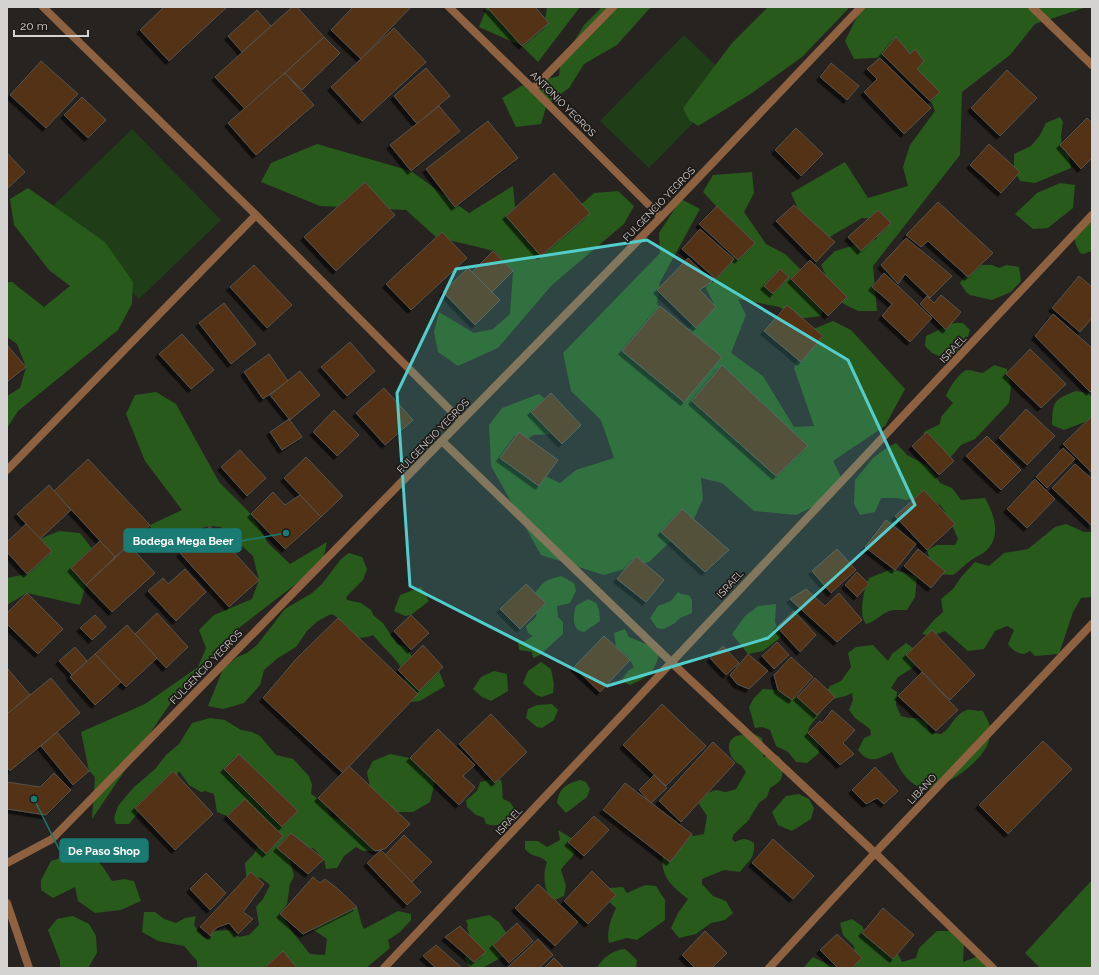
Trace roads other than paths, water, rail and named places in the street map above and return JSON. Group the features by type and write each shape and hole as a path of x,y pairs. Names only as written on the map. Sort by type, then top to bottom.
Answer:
{"street":[{"path":"43,7 256,215 461,421"},
{"name":"ANTONIO YEGROS","path":"449,7 661,217"},
{"path":"533,89 613,7"},
{"name":"FULGENCIO YEGROS","path":"7,863 52,839 661,217 861,7"},
{"path":"1032,7 1092,65"},
{"path":"7,470 256,215"},
{"name":"ISRAEL","path":"384,968 1092,215"},
{"path":"442,441 671,662 875,852 993,968"},
{"name":"LIBANO","path":"769,968 875,852 1092,624"},
{"path":"7,903 29,968"}],"place":[{"name":"Bodega Mega Beer","path":"286,533"},
{"name":"De Paso Shop","path":"34,799"}]}
